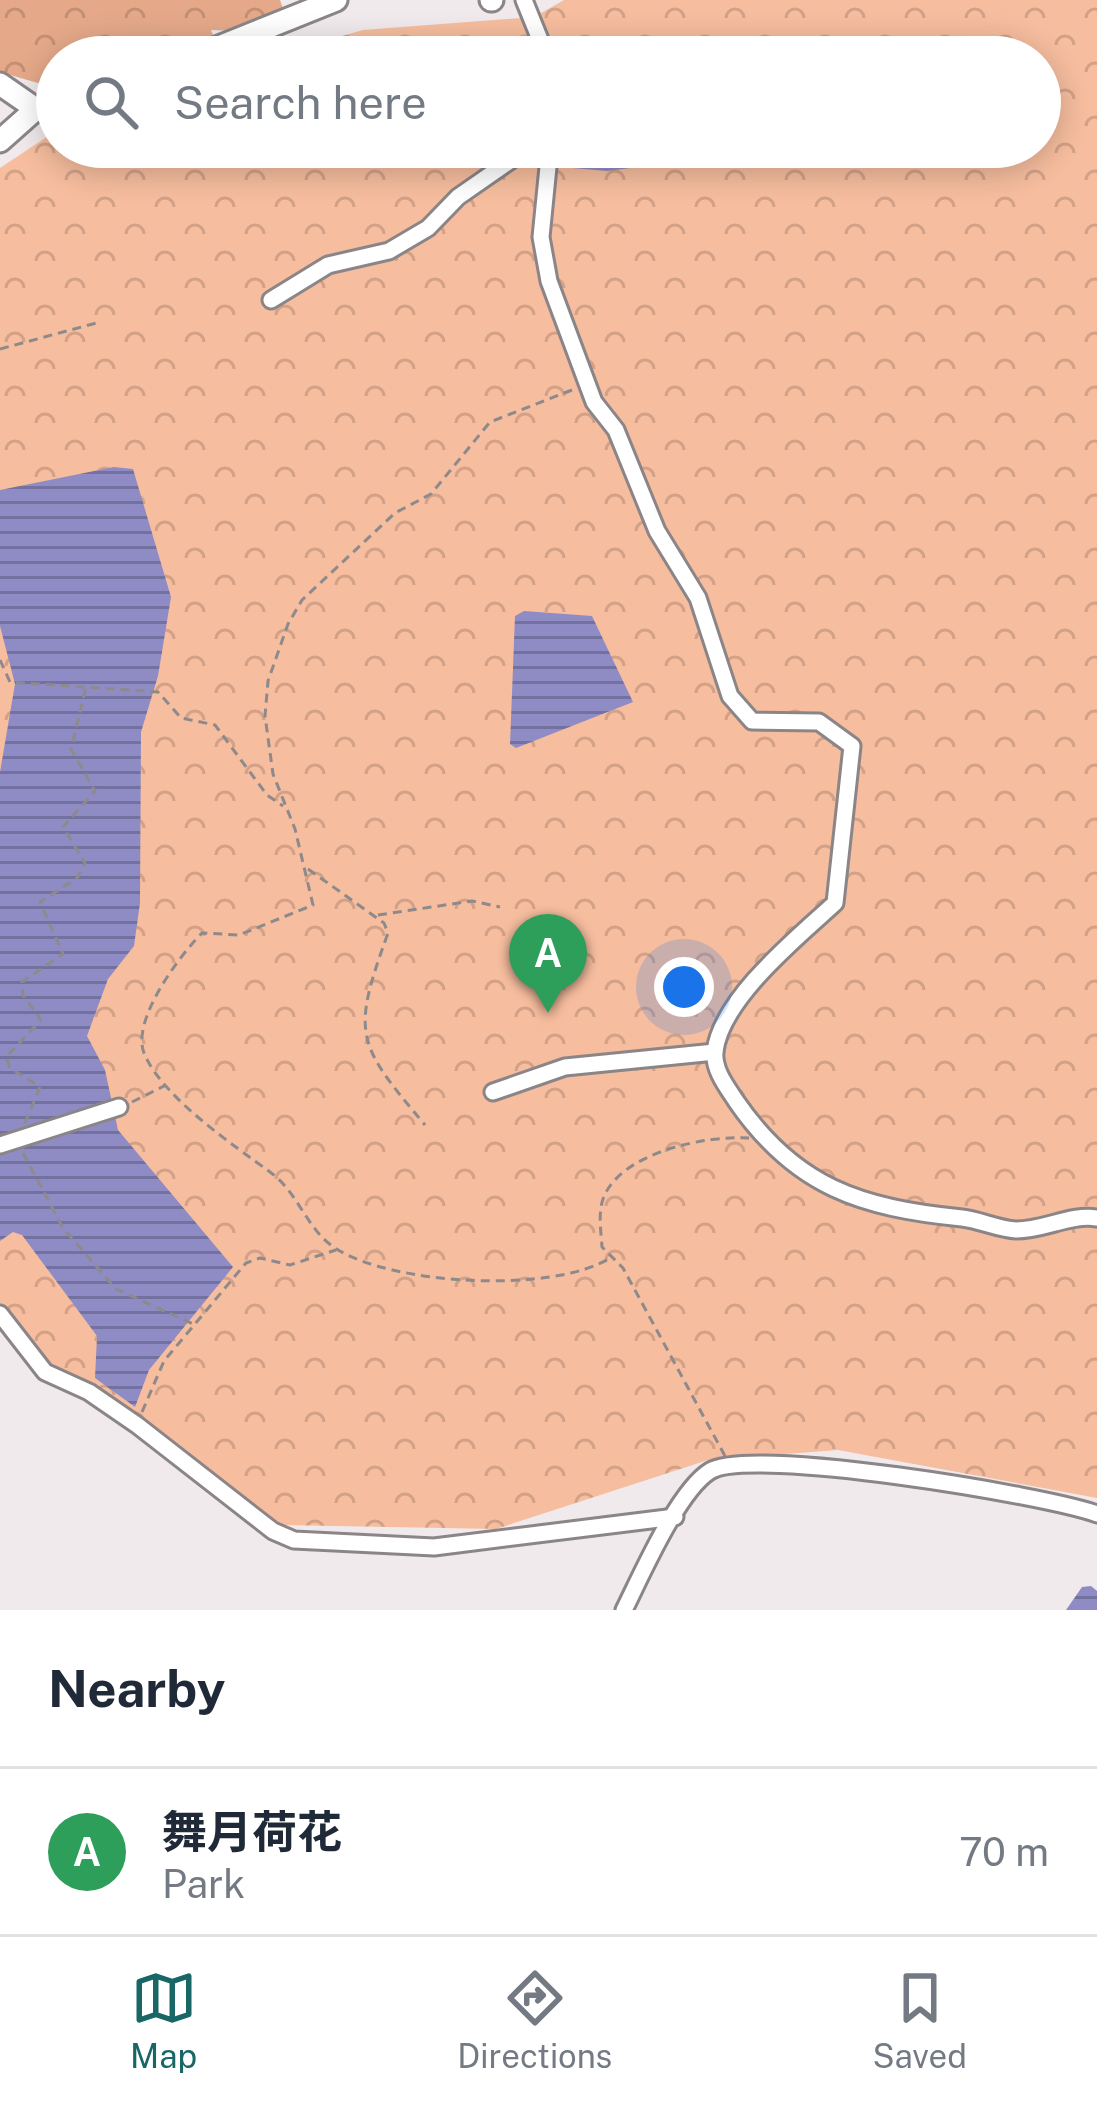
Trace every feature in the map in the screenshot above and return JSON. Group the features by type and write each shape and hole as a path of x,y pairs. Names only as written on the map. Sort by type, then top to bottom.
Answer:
{"street":[{"path":"246,36 336,0"},
{"path":"524,0 539,36"},
{"path":"0,84 36,100"},
{"path":"0,141 36,112"},
{"path":"271,300 328,265 389,251 428,228 458,197 500,168"},
{"path":"548,168 541,237 549,281 585,382 616,430 657,531 698,598 741,714 752,721 819,722 852,746 835,903 776,958 734,1009 715,1052 723,1081 763,1139 807,1177 931,1216 1015,1230 1080,1216 1097,1219"},
{"path":"493,1092 565,1067 715,1052"},
{"path":"0,1145 119,1107"},
{"path":"0,1314 45,1372 89,1392 273,1531 294,1540 434,1547 675,1517"},
{"path":"624,1610 675,1517 708,1472 729,1462 852,1468 1097,1514"}],"path":[{"path":"0,349 100,322"},
{"path":"336,1250 281,1180 207,1124 168,1084 145,1053 150,1009 171,968 202,933 238,935 313,905 306,868 283,806 265,716 277,647 302,600 395,513 423,502 490,422 545,404 585,382"},
{"path":"0,661 10,682 158,692 181,718 215,724 267,796 283,806"},
{"path":"86,687 70,749 96,786 63,826 85,863 77,878 40,902 63,954 22,982 23,995 41,1020 6,1057 10,1069 40,1091 17,1139 63,1228 116,1289 192,1324"},
{"path":"306,868 352,905 376,916 388,933 361,1009 362,1030 376,1061 425,1126"},
{"path":"376,916 437,904 472,902 500,907"},
{"path":"119,1107 168,1084"},
{"path":"729,1462 622,1268 602,1247 600,1216 603,1200 621,1176 695,1139 763,1139"},
{"path":"136,1425 157,1372 192,1324 252,1259 290,1265 336,1250 427,1275 529,1282 567,1277 610,1258"}],"green space":[{"path":"0,0 280,0 285,14 240,31 211,30 213,36 36,36 36,82 0,72"},
{"path":"564,0 1097,0 1097,1498 838,1450 708,1460 496,1529 282,1525 92,1401 40,1380 0,1327 0,168 36,144 36,168 1061,168 1061,36 342,36 363,30 534,17"}],"shaded area":[{"path":"114,467 133,469 171,597 158,676 141,732 140,903 134,946 108,979 87,1036 105,1070 118,1130 233,1267 149,1370 135,1407 95,1378 97,1336 22,1235 13,1232 0,1241 0,772 15,684 0,626 0,490"},
{"path":"524,611 592,616 633,702 516,748 510,744 515,616"},
{"path":"1082,1587 1097,1591 1097,1610 1066,1610"}],"place":[{"name":"舞月荷花","path":"548,1013"}]}
